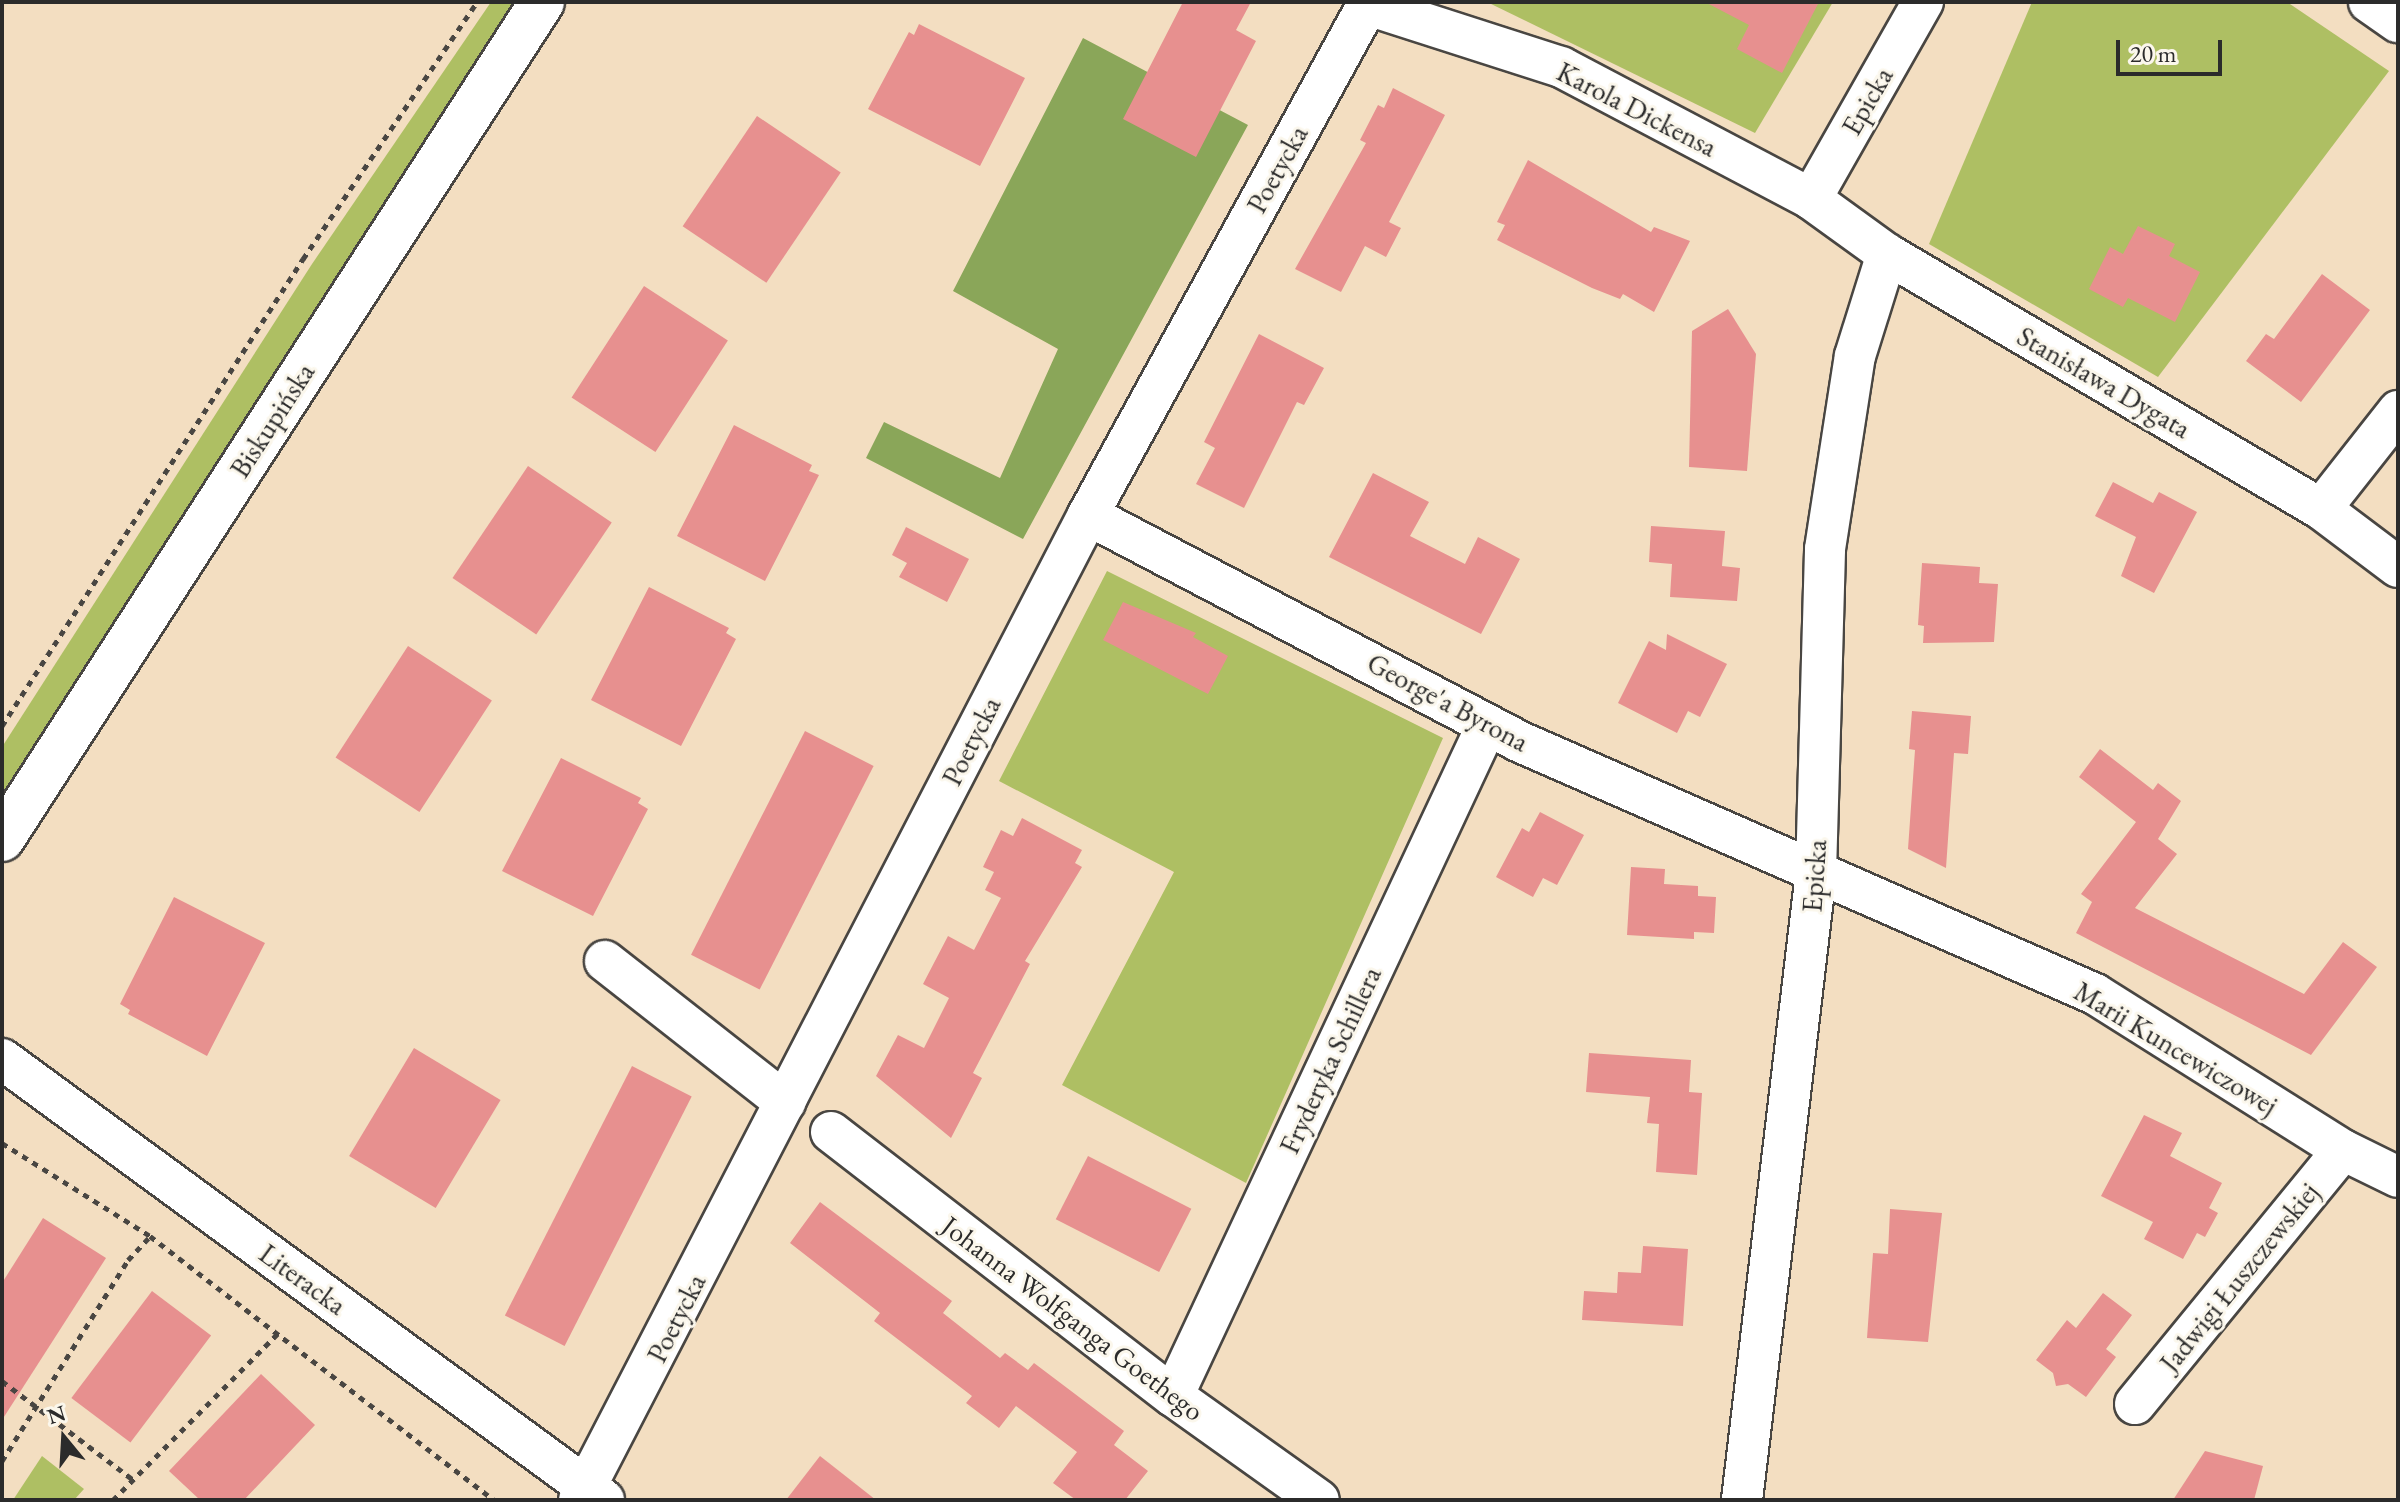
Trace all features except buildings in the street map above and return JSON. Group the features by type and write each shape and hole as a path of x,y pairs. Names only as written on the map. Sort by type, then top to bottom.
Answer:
{"street":[{"name":"Biskupińska","path":"2,839 542,2"},
{"name":"Epicka","path":"1811,199 1923,2"},
{"path":"2369,2 2398,22"},
{"name":"Karola Dickensa","path":"1368,4 1561,67 1811,199 1887,254"},
{"name":"Poetycka","path":"590,1495 785,1102 1088,515 1368,4"},
{"name":"Epicka","path":"1742,1500 1816,873 1825,549 1855,356 1887,254"},
{"name":"Stanisława Dygata","path":"1887,254 2321,509 2398,567"},
{"path":"2321,509 2398,411"},
{"name":"George'a Byrona","path":"1088,515 1487,725 1816,873"},
{"name":"Fryderyka Schillera","path":"1173,1396 1487,725"},
{"name":"Marii Kuncewiczowej","path":"1816,873 2095,994 2343,1150 2398,1177"},
{"path":"605,961 785,1102"},
{"name":"Literacka","path":"2,1059 590,1495"},
{"name":"Johanna Wolfganga Goethego","path":"831,1132 1173,1396 1319,1500"},
{"name":"Jadwigi Łuszczewskiej","path":"2135,1404 2343,1150"}],"path":[{"path":"2,726 303,259 477,2"},
{"path":"2,1143 150,1236 279,1332 338,1384 494,1500"},
{"path":"2,1461 128,1260 150,1236"},
{"path":"113,1500 279,1332"},
{"path":"2,1381 38,1404 132,1479"}],"green space":[{"path":"491,2 530,2 2,810 2,747 312,264"},
{"path":"1487,2 1833,2 1755,133"},
{"path":"2032,2 2287,2 2389,71 2158,377 1929,244"},
{"path":"1083,38 1248,125 1023,539 866,458 884,422 1000,478 1058,349 953,291"},
{"path":"1107,571 1443,738 1246,1183 1062,1085 1174,872 999,781"},
{"path":"42,1456 84,1489 74,1500 13,1500"}]}
